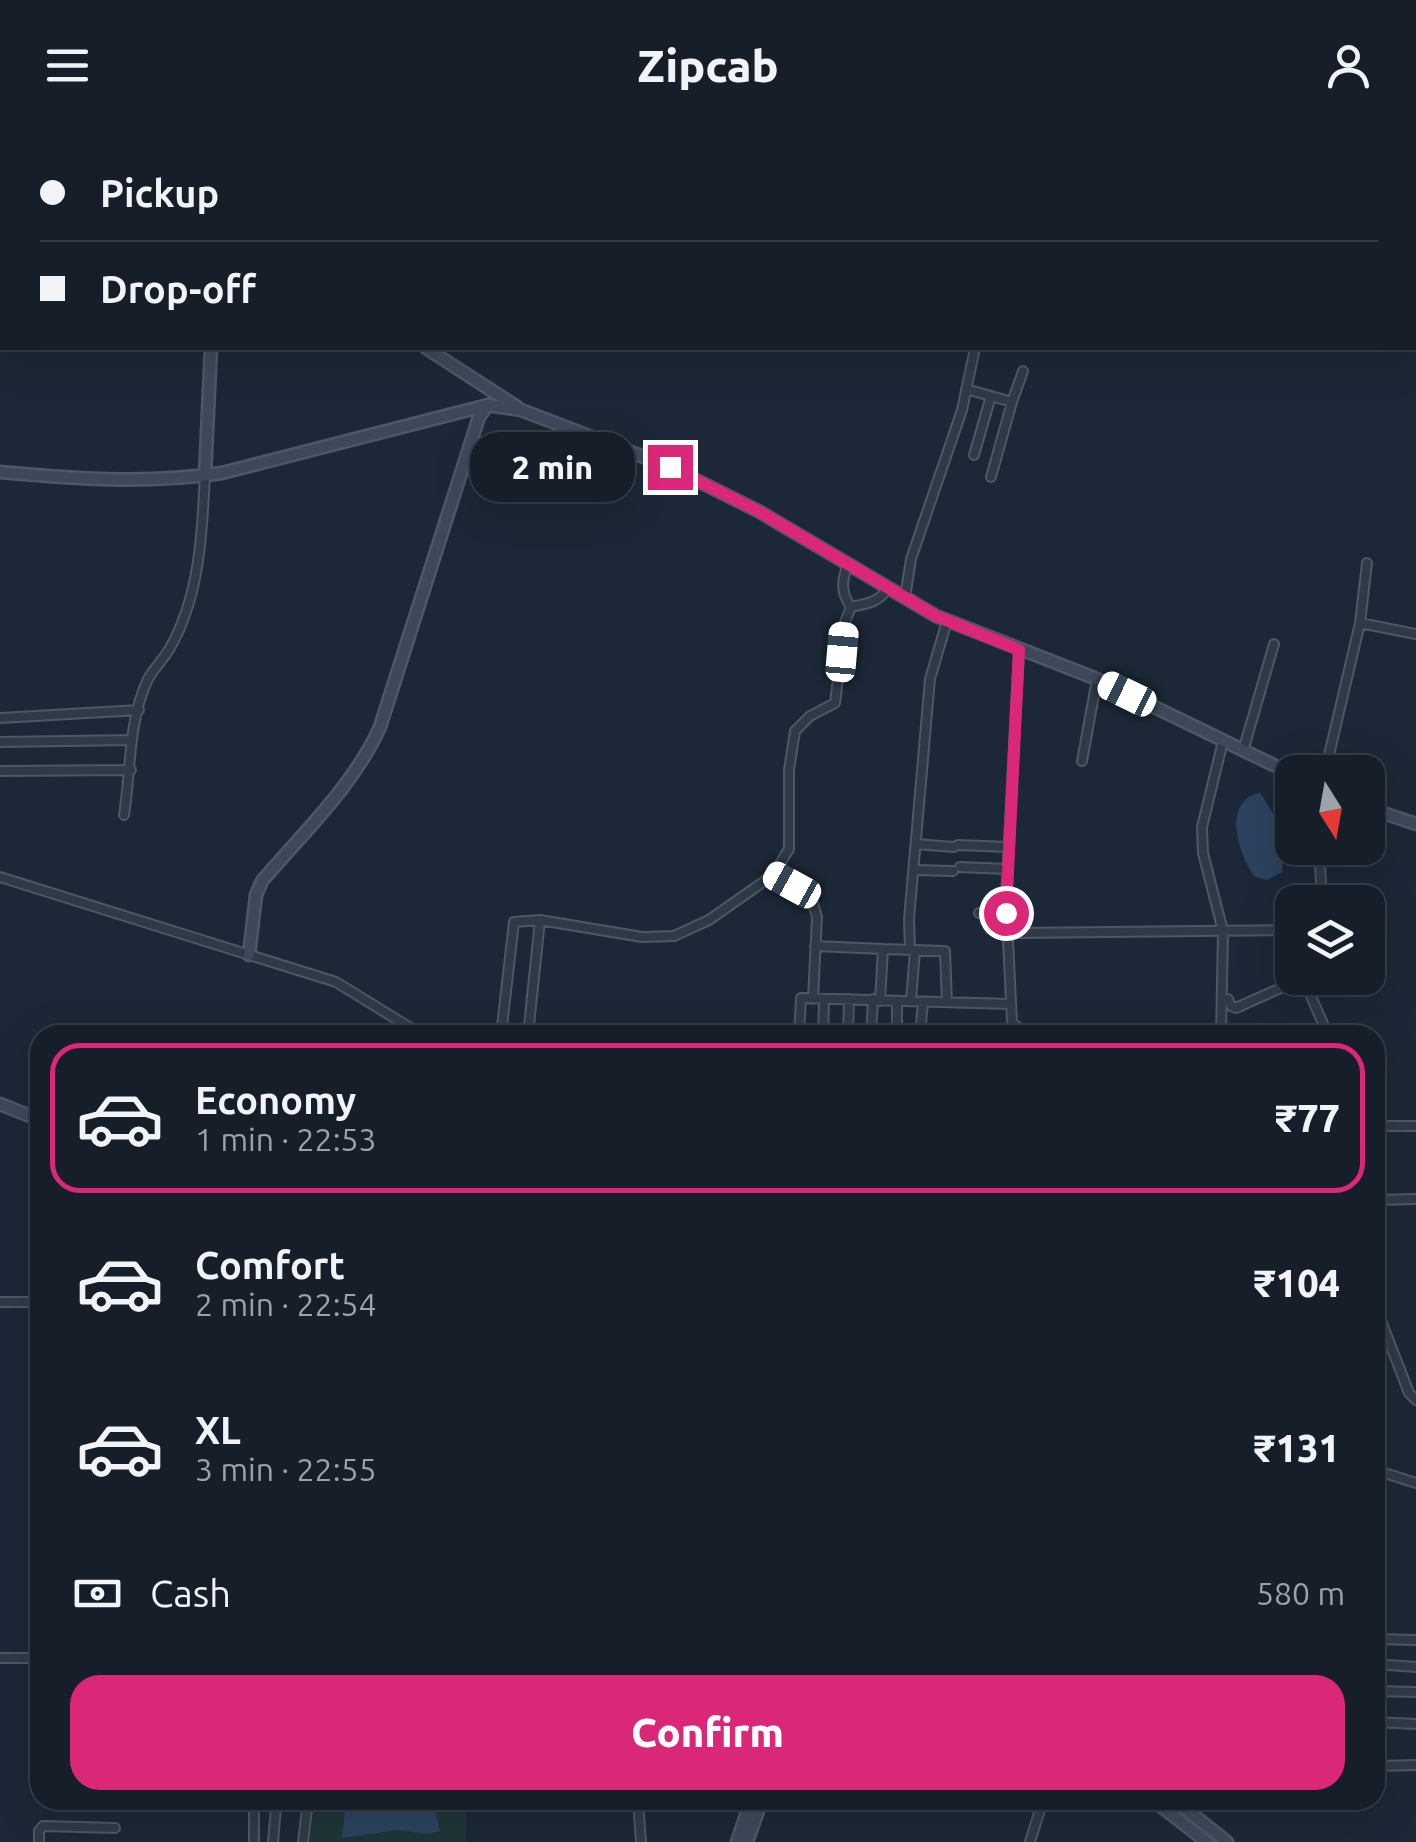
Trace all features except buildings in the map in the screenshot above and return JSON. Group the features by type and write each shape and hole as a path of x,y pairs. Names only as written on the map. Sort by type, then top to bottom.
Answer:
{"main road":[{"path":"205,476 211,350"},
{"path":"429,350 521,410"},
{"path":"249,955 256,895 262,880 336,795 371,747 380,727 479,417 488,404"},
{"path":"0,472 140,482 205,476 488,404 521,410 670,467 760,512 947,621 1097,679 1275,766"},
{"path":"1385,814 1416,824"},
{"path":"0,1104 30,1116"},
{"path":"737,1842 748,1810"},
{"path":"747,1842 758,1810"},
{"path":"1167,1810 1207,1839 1226,1842"},
{"path":"1182,1810 1207,1839"}],"street":[{"path":"905,598 911,559 966,389 975,350"},
{"path":"992,478 1022,372"},
{"path":"966,389 1012,402"},
{"path":"974,455 991,396"},
{"path":"124,815 131,740 139,710 148,680 171,647 189,603 201,554 205,476"},
{"path":"848,563 843,596 851,607"},
{"path":"1328,755 1360,623 1367,563"},
{"path":"851,607 872,603 888,587"},
{"path":"502,1025 514,922 540,920 642,938 674,936 709,920 773,875 789,849 789,770 796,731 810,716 835,703 844,622 851,607"},
{"path":"911,1001 914,870 930,679 947,621"},
{"path":"1360,623 1416,634"},
{"path":"1243,751 1274,644"},
{"path":"1015,1025 1010,1004 1006,913 1019,650"},
{"path":"1082,761 1097,679"},
{"path":"0,718 139,710"},
{"path":"0,742 131,740"},
{"path":"1221,1025 1224,931 1202,853 1202,826 1223,741"},
{"path":"0,771 131,770"},
{"path":"916,844 1008,847"},
{"path":"914,870 1007,869"},
{"path":"773,875 811,896 817,917 813,999"},
{"path":"0,877 336,982 406,1025"},
{"path":"979,912 1006,913"},
{"path":"529,1025 540,920"},
{"path":"1007,933 1275,929"},
{"path":"815,946 944,951 946,1002"},
{"path":"872,1025 883,950"},
{"path":"1228,998 1236,1008 1275,991"},
{"path":"1310,995 1324,1025"},
{"path":"800,1025 801,998 1010,1004"},
{"path":"848,1025 849,998"},
{"path":"823,1025 824,1000"},
{"path":"897,1025 898,1001"},
{"path":"921,1025 923,1002"},
{"path":"1385,1126 1416,1126"},
{"path":"1385,1200 1416,1198"},
{"path":"0,1302 30,1302"},
{"path":"1385,1331 1409,1393 1416,1400"},
{"path":"1385,1473 1416,1483"},
{"path":"1385,1638 1416,1640"},
{"path":"0,1658 30,1658"},
{"path":"1385,1665 1416,1667"},
{"path":"1385,1692 1416,1692"},
{"path":"1385,1722 1416,1724"},
{"path":"1385,1766 1416,1765"},
{"path":"254,1810 254,1842"},
{"path":"273,1842 276,1810"},
{"path":"303,1842 307,1810"},
{"path":"639,1810 641,1842"},
{"path":"1030,1842 1040,1810"},
{"path":"39,1842 39,1831 44,1826 115,1828"},
{"path":"80,1827 80,1842"}],"green space":[{"path":"312,1810 466,1810 466,1842 306,1842"}],"water":[{"path":"1260,793 1275,819 1275,865 1282,865 1282,872 1267,880 1255,877 1239,842 1237,817 1248,798"},
{"path":"345,1810 435,1810 440,1831 426,1834 398,1830 342,1838"}],"route":[{"path":"670,467 828,550 936,616 1019,650 1006,913"}]}
